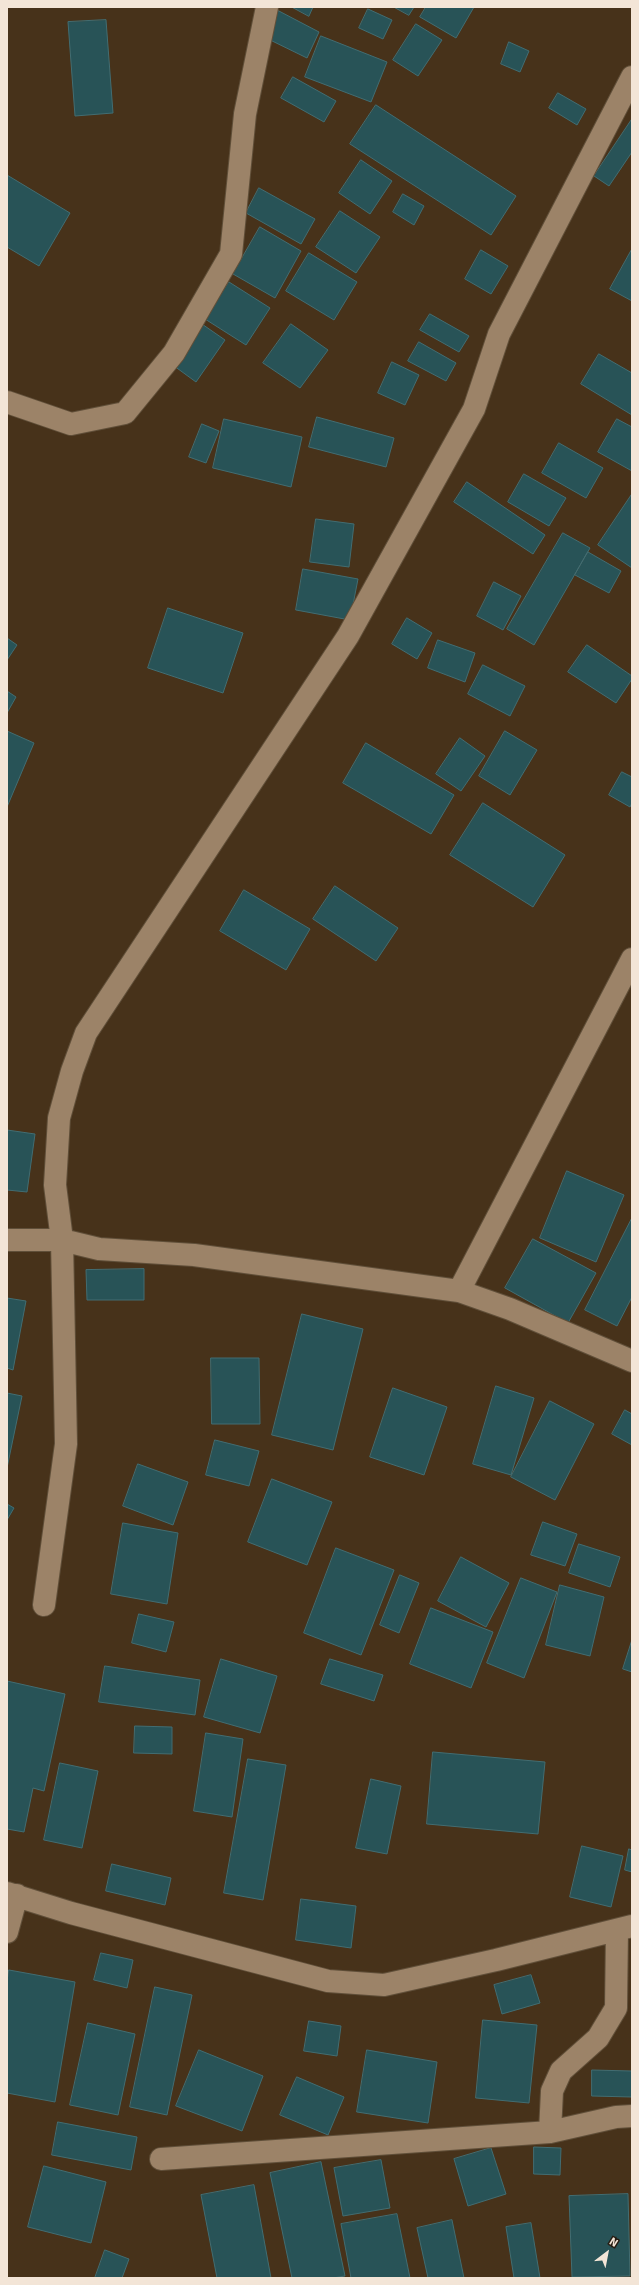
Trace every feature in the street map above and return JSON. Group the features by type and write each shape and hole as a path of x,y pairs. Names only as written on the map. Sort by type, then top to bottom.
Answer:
{"street":[{"path":"7,402 71,424 125,413 174,353 231,254 245,114 267,7"},
{"path":"44,1605 66,1444 62,1240 55,1185 59,1118 72,1071 86,1032 348,636 474,409 499,334 632,76"},
{"path":"458,1291 632,959"},
{"path":"7,1240 62,1240 99,1248 194,1255 458,1291 510,1309 632,1361"},
{"path":"7,1932 12,1894 71,1913 328,1980 384,1985 624,1928 616,2008 598,2038 561,2071 552,2091 550,2132"},
{"path":"161,2159 550,2132 616,2117 632,2116"}],"building":[{"path":"292,7 313,7 309,16"},
{"path":"394,7 414,7 409,15"},
{"path":"426,7 474,7 456,38 420,17"},
{"path":"368,9 392,20 383,39 359,28"},
{"path":"277,10 319,32 307,58 264,37"},
{"path":"106,20 113,113 75,116 68,22"},
{"path":"416,24 442,40 418,76 393,60"},
{"path":"321,36 387,62 371,102 305,77"},
{"path":"509,42 529,51 520,72 501,64"},
{"path":"293,77 336,101 324,122 281,98"},
{"path":"558,93 586,109 577,125 549,108"},
{"path":"376,105 516,196 491,235 350,144"},
{"path":"632,119 632,152 609,186 594,176"},
{"path":"361,160 392,181 370,214 339,193"},
{"path":"7,175 70,213 39,266 7,247"},
{"path":"259,188 315,219 301,244 246,213"},
{"path":"403,194 424,206 414,225 393,212"},
{"path":"340,211 380,237 356,273 316,247"},
{"path":"260,227 301,251 275,298 233,274"},
{"path":"632,249 632,301 610,289"},
{"path":"481,250 508,266 491,294 465,279"},
{"path":"309,253 357,282 334,320 286,291"},
{"path":"229,282 270,308 246,345 205,319"},
{"path":"430,314 469,336 459,352 420,330"},
{"path":"199,322 225,340 196,382 170,363"},
{"path":"291,324 328,350 300,388 263,363"},
{"path":"419,342 456,363 446,381 408,361"},
{"path":"599,354 632,373 632,415 581,384"},
{"path":"392,362 419,375 405,405 378,393"},
{"path":"317,417 394,438 386,467 309,447"},
{"path":"224,419 302,437 291,487 213,468"},
{"path":"617,419 632,427 632,471 598,452"},
{"path":"202,424 219,431 206,463 189,457"},
{"path":"559,443 603,468 586,498 542,473"},
{"path":"524,474 566,498 549,526 508,502"},
{"path":"467,482 545,535 533,554 454,502"},
{"path":"632,494 632,568 598,545"},
{"path":"316,519 354,524 349,567 310,562"},
{"path":"563,533 590,548 534,645 507,629"},
{"path":"588,552 621,571 609,593 575,575"},
{"path":"303,569 358,579 350,620 296,610"},
{"path":"494,582 521,596 503,630 477,616"},
{"path":"168,608 243,633 223,693 148,668"},
{"path":"407,618 432,633 417,659 392,644"},
{"path":"7,638 17,645 7,660"},
{"path":"438,640 475,653 465,682 428,668"},
{"path":"587,645 632,676 632,679 616,703 568,672"},
{"path":"483,665 525,686 510,716 468,694"},
{"path":"7,691 16,697 7,713"},
{"path":"7,731 34,743 7,807"},
{"path":"505,731 537,750 510,795 479,776"},
{"path":"460,738 485,756 461,791 436,774"},
{"path":"366,743 454,795 431,834 343,783"},
{"path":"622,772 632,777 632,803 630,807 609,795"},
{"path":"483,803 565,855 533,907 450,855"},
{"path":"335,886 398,928 376,961 313,919"},
{"path":"244,890 310,929 286,970 220,931"},
{"path":"7,1130 35,1134 27,1192 7,1190"},
{"path":"567,1171 624,1195 596,1262 540,1238"},
{"path":"632,1218 632,1297 617,1326 585,1310"},
{"path":"533,1239 596,1273 568,1323 505,1288"},
{"path":"144,1269 144,1300 87,1300 86,1270"},
{"path":"7,1298 26,1301 13,1370 7,1368"},
{"path":"302,1314 363,1329 333,1450 272,1435"},
{"path":"211,1358 259,1358 260,1424 212,1424"},
{"path":"496,1386 534,1398 511,1475 473,1464"},
{"path":"393,1388 447,1407 424,1475 370,1457"},
{"path":"7,1393 22,1396 7,1468"},
{"path":"550,1401 594,1424 555,1500 511,1477"},
{"path":"625,1410 632,1414 632,1445 612,1434"},
{"path":"215,1440 259,1451 249,1486 206,1475"},
{"path":"138,1464 188,1482 173,1525 123,1506"},
{"path":"272,1479 332,1502 307,1565 248,1542"},
{"path":"7,1504 14,1508 7,1520"},
{"path":"543,1522 577,1534 565,1566 531,1555"},
{"path":"123,1523 178,1533 167,1604 111,1594"},
{"path":"579,1544 620,1557 610,1587 569,1573"},
{"path":"336,1548 394,1570 361,1655 304,1633"},
{"path":"461,1557 509,1583 486,1627 438,1601"},
{"path":"400,1575 419,1583 399,1633 380,1625"},
{"path":"521,1578 557,1592 524,1678 487,1663"},
{"path":"560,1585 604,1597 590,1656 546,1645"},
{"path":"431,1608 493,1632 471,1688 410,1664"},
{"path":"139,1614 174,1622 166,1652 132,1643"},
{"path":"632,1640 632,1672 623,1669"},
{"path":"221,1659 277,1676 260,1733 204,1717"},
{"path":"330,1659 383,1675 374,1701 321,1684"},
{"path":"105,1666 200,1680 195,1715 99,1702"},
{"path":"7,1681 65,1694 44,1791 33,1788 24,1832 7,1829"},
{"path":"135,1726 172,1727 172,1754 134,1753"},
{"path":"206,1733 243,1739 232,1817 194,1811"},
{"path":"433,1752 545,1762 538,1834 427,1824"},
{"path":"248,1759 286,1765 263,1900 224,1893"},
{"path":"60,1763 98,1771 82,1848 44,1840"},
{"path":"371,1779 401,1786 387,1854 356,1848"},
{"path":"582,1846 623,1856 611,1907 570,1897"},
{"path":"629,1849 632,1850 632,1872 625,1870"},
{"path":"112,1864 171,1878 165,1905 106,1891"},
{"path":"301,1899 356,1906 351,1948 296,1940"},
{"path":"101,1953 133,1960 127,1988 94,1980"},
{"path":"9,1970 75,1982 55,2102 7,2093 7,1981"},
{"path":"531,1975 540,2003 502,2014 494,1985"},
{"path":"155,1987 192,1995 167,2115 130,2107"},
{"path":"483,2020 537,2025 529,2103 476,2098"},
{"path":"309,2021 341,2026 337,2056 304,2051"},
{"path":"88,2023 135,2034 118,2115 70,2105"},
{"path":"199,2050 263,2076 242,2131 176,2106"},
{"path":"367,2050 437,2062 428,2123 357,2112"},
{"path":"592,2070 632,2071 632,2097 592,2096"},
{"path":"297,2077 344,2097 328,2135 280,2115"},
{"path":"58,2122 137,2137 131,2170 52,2155"},
{"path":"534,2147 561,2148 560,2175 534,2174"},
{"path":"491,2148 506,2194 468,2206 454,2159"},
{"path":"381,2160 390,2208 343,2216 334,2168"},
{"path":"321,2162 345,2276 333,2278 292,2278 270,2173"},
{"path":"44,2166 106,2182 91,2243 28,2227"},
{"path":"254,2185 271,2278 217,2278 201,2195"},
{"path":"628,2194 630,2276 572,2277 569,2196"},
{"path":"397,2214 410,2278 351,2278 341,2224"},
{"path":"452,2220 464,2278 428,2278 417,2228"},
{"path":"531,2223 540,2278 514,2278 506,2227"},
{"path":"105,2250 129,2259 122,2278 95,2278"}]}
